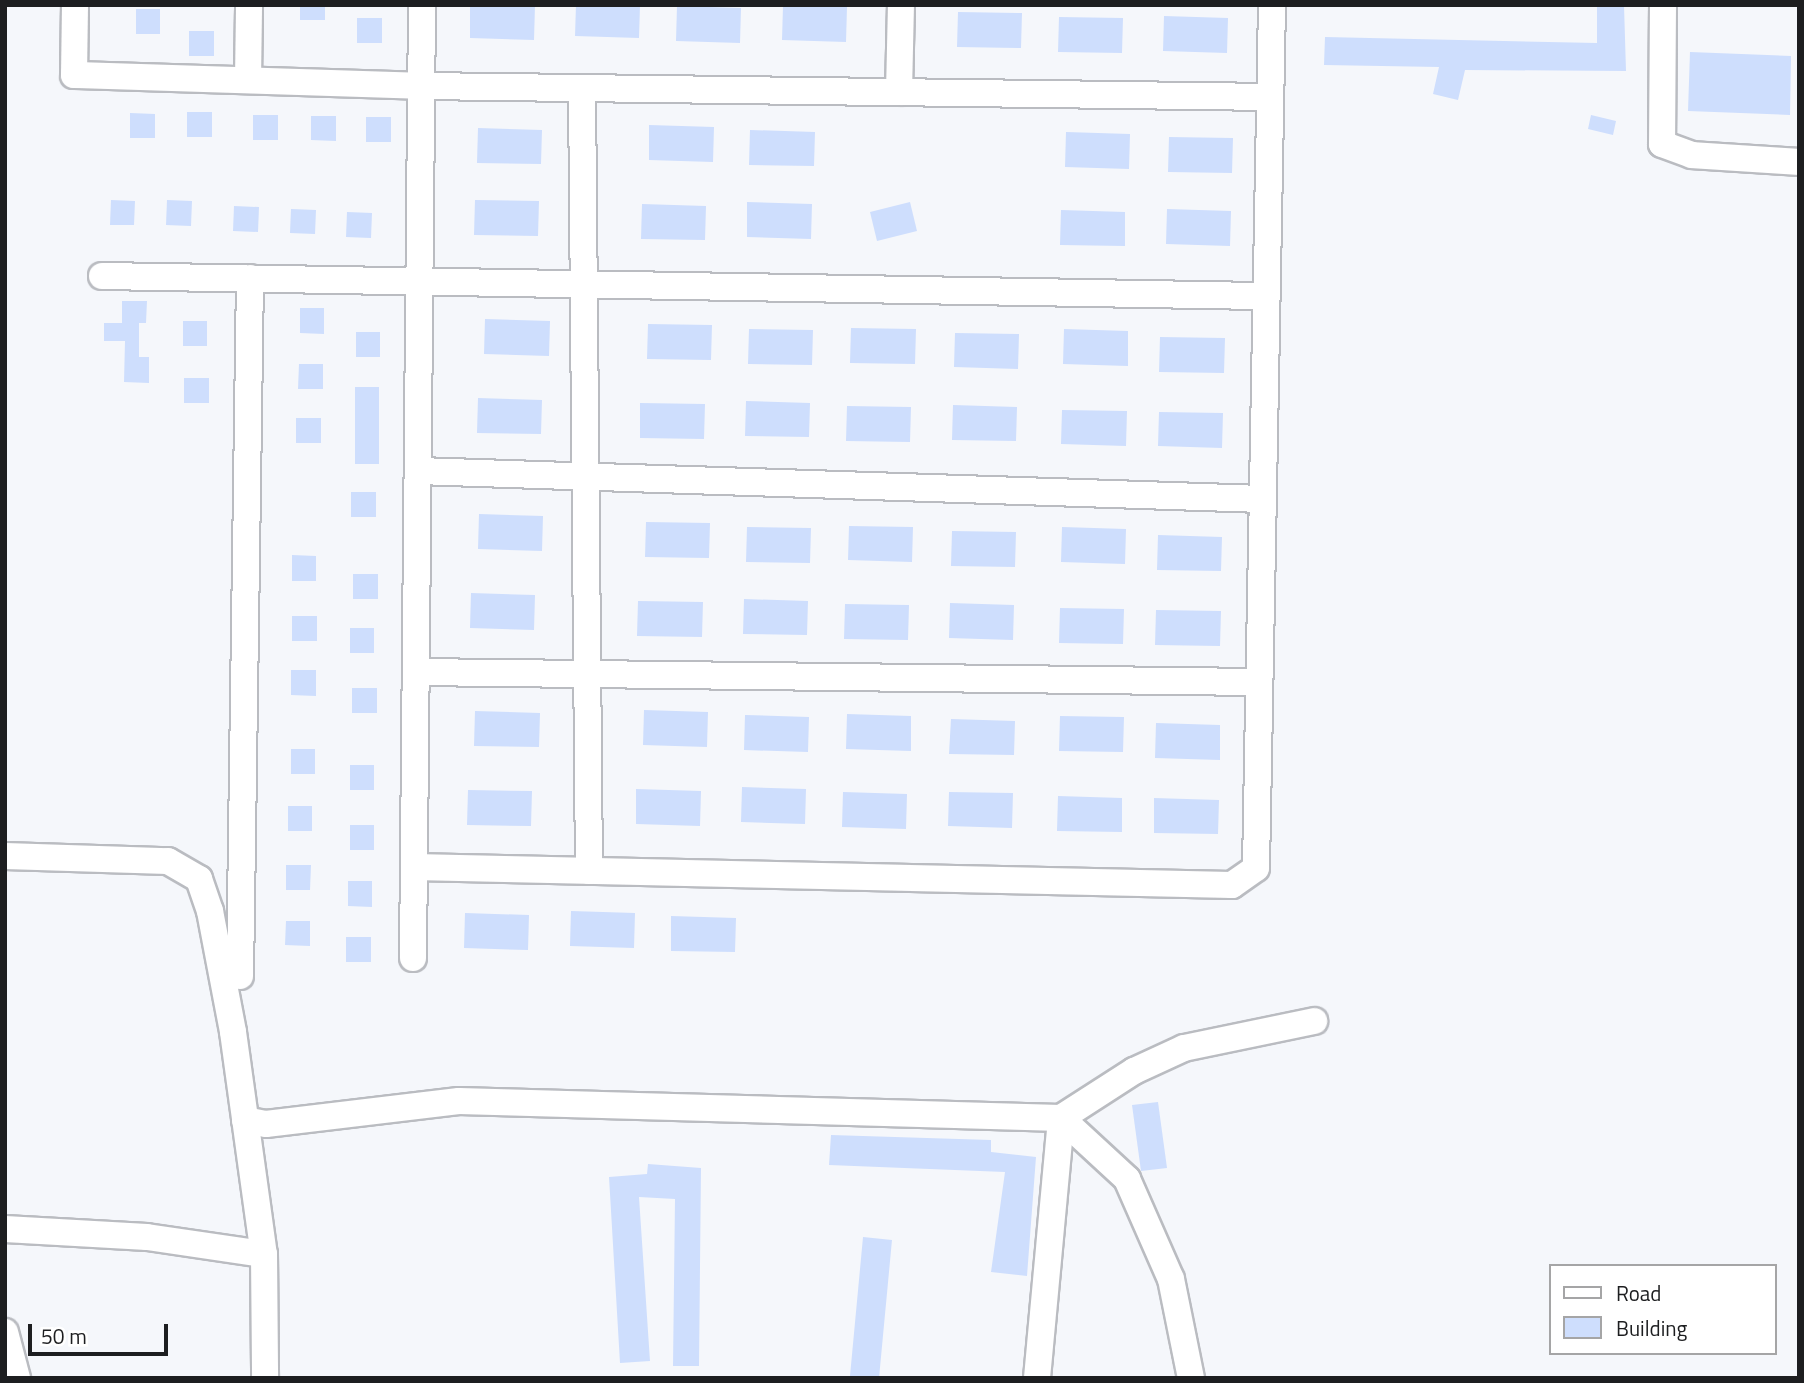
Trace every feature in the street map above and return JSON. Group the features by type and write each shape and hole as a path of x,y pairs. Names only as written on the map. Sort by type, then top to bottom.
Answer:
{"street":[{"path":"75,5 74,75 421,86 1270,97"},
{"path":"248,80 249,5"},
{"path":"413,958 422,5"},
{"path":"899,92 901,5"},
{"path":"414,867 1232,885 1256,868 1272,5"},
{"path":"1664,5 1662,144 1692,155 1799,162"},
{"path":"582,88 580,284 589,871"},
{"path":"102,276 1265,296"},
{"path":"240,976 250,278"},
{"path":"418,471 1262,499"},
{"path":"416,672 1259,682"},
{"path":"5,856 168,861 199,879 211,911 264,1254 265,1378"},
{"path":"245,1119 267,1124 459,1101 1061,1118 1134,1072 1184,1048 1314,1021"},
{"path":"1037,1378 1061,1118"},
{"path":"1061,1118 1127,1179 1171,1279 1191,1378"},
{"path":"5,1228 147,1237 264,1254"},
{"path":"5,1332 17,1378"}],"building":[{"path":"300,5 325,5 325,20 300,20"},
{"path":"470,5 535,5 534,40 470,38"},
{"path":"576,5 640,5 639,38 575,36"},
{"path":"1597,5 1624,5 1626,71 1465,70 1458,100 1433,94 1439,67 1324,65 1325,37 1597,43"},
{"path":"677,6 741,8 740,43 676,41"},
{"path":"783,6 847,7 846,42 782,40"},
{"path":"136,9 160,9 160,34 136,34"},
{"path":"958,12 1022,13 1021,48 957,47"},
{"path":"1164,16 1228,18 1227,53 1163,51"},
{"path":"1059,17 1123,18 1122,53 1058,52"},
{"path":"357,18 382,18 382,43 357,43"},
{"path":"189,31 214,31 214,56 189,56"},
{"path":"1690,52 1791,56 1790,115 1688,111"},
{"path":"187,112 212,112 212,137 187,137"},
{"path":"130,113 155,114 155,138 130,138"},
{"path":"253,115 278,115 278,140 253,140"},
{"path":"1591,115 1616,121 1613,135 1588,129"},
{"path":"311,116 336,116 336,141 311,140"},
{"path":"366,117 391,117 391,142 366,142"},
{"path":"649,125 714,127 713,162 649,160"},
{"path":"478,128 542,130 541,164 477,163"},
{"path":"750,130 815,132 814,166 749,165"},
{"path":"1066,132 1130,134 1129,169 1065,167"},
{"path":"1169,137 1233,138 1232,173 1168,172"},
{"path":"111,200 135,201 134,225 110,225"},
{"path":"167,200 192,201 191,226 166,225"},
{"path":"475,200 539,201 538,236 474,235"},
{"path":"747,202 812,204 811,239 747,237"},
{"path":"910,202 917,231 877,241 870,212"},
{"path":"642,204 706,206 705,240 641,239"},
{"path":"234,206 259,207 258,232 233,231"},
{"path":"291,209 316,210 315,234 290,233"},
{"path":"1167,209 1231,211 1230,246 1166,244"},
{"path":"1061,210 1125,212 1125,246 1060,245"},
{"path":"347,212 372,213 371,238 346,237"},
{"path":"122,301 147,301 146,323 139,323 139,357 149,357 149,383 124,382 125,341 104,341 104,323 122,323"},
{"path":"300,308 324,308 324,334 300,333"},
{"path":"485,319 550,321 549,356 484,354"},
{"path":"183,321 207,321 207,346 183,346"},
{"path":"648,324 712,325 711,360 647,359"},
{"path":"851,328 916,329 915,364 850,363"},
{"path":"749,329 813,330 812,365 748,364"},
{"path":"1064,329 1128,331 1128,366 1063,364"},
{"path":"356,332 380,332 380,357 356,357"},
{"path":"955,333 1019,334 1018,369 954,367"},
{"path":"1160,337 1225,338 1224,373 1159,372"},
{"path":"299,364 323,364 323,389 298,389"},
{"path":"184,378 209,378 209,403 184,403"},
{"path":"355,387 379,387 379,464 355,464"},
{"path":"478,398 542,400 541,434 477,433"},
{"path":"746,401 810,403 809,437 745,436"},
{"path":"640,403 705,404 704,439 640,438"},
{"path":"953,405 1017,407 1016,441 952,440"},
{"path":"847,406 911,407 910,442 846,441"},
{"path":"1062,410 1127,411 1126,446 1061,444"},
{"path":"1159,412 1223,413 1222,448 1158,446"},
{"path":"296,418 321,418 321,443 296,443"},
{"path":"351,492 376,492 376,517 351,517"},
{"path":"479,514 543,516 542,551 478,549"},
{"path":"646,522 710,523 709,558 645,557"},
{"path":"849,526 913,527 912,562 848,560"},
{"path":"747,527 811,528 810,563 746,562"},
{"path":"1062,527 1126,529 1125,564 1061,562"},
{"path":"952,531 1016,532 1015,567 951,566"},
{"path":"1158,535 1222,537 1221,571 1157,570"},
{"path":"292,555 316,556 316,581 292,581"},
{"path":"353,574 378,574 378,599 353,599"},
{"path":"471,593 535,595 534,630 470,628"},
{"path":"744,599 808,601 807,635 743,634"},
{"path":"638,601 703,602 702,637 637,636"},
{"path":"950,603 1014,605 1013,640 949,638"},
{"path":"845,604 909,605 908,640 844,639"},
{"path":"1060,608 1124,609 1123,644 1059,643"},
{"path":"1156,610 1221,611 1220,646 1155,645"},
{"path":"292,616 317,616 317,641 292,641"},
{"path":"350,628 374,628 374,653 350,653"},
{"path":"291,670 316,670 316,696 291,695"},
{"path":"352,688 377,688 377,713 352,713"},
{"path":"644,710 708,712 707,747 643,745"},
{"path":"475,711 540,713 539,747 474,746"},
{"path":"847,714 911,716 911,751 846,749"},
{"path":"745,715 809,717 808,752 744,750"},
{"path":"1060,716 1124,717 1123,752 1059,751"},
{"path":"951,719 1015,721 1014,755 949,754"},
{"path":"1156,723 1220,725 1220,760 1155,758"},
{"path":"291,749 315,749 315,774 291,774"},
{"path":"350,765 374,765 374,790 350,790"},
{"path":"742,787 806,789 805,824 741,822"},
{"path":"636,789 701,791 700,826 636,824"},
{"path":"468,790 532,791 531,826 467,825"},
{"path":"843,792 907,794 906,829 842,827"},
{"path":"949,792 1013,793 1012,828 948,826"},
{"path":"1058,796 1122,798 1122,832 1057,831"},
{"path":"1154,798 1219,800 1218,834 1154,833"},
{"path":"288,806 312,806 312,831 288,831"},
{"path":"350,825 374,825 374,850 350,850"},
{"path":"286,865 311,865 310,890 286,890"},
{"path":"348,881 372,881 372,907 348,906"},
{"path":"571,911 635,913 634,948 570,946"},
{"path":"465,913 529,915 528,950 464,948"},
{"path":"671,916 736,918 735,952 671,951"},
{"path":"286,921 310,921 310,946 285,945"},
{"path":"346,937 371,937 371,962 346,962"},
{"path":"1158,1102 1167,1168 1141,1171 1132,1105"},
{"path":"831,1135 991,1140 991,1152 1036,1157 1027,1276 991,1272 1005,1172 829,1165"},
{"path":"648,1164 701,1168 699,1366 673,1366 675,1199 639,1197 650,1361 620,1363 609,1177 647,1174"},
{"path":"863,1237 892,1240 879,1378 850,1376"}]}
